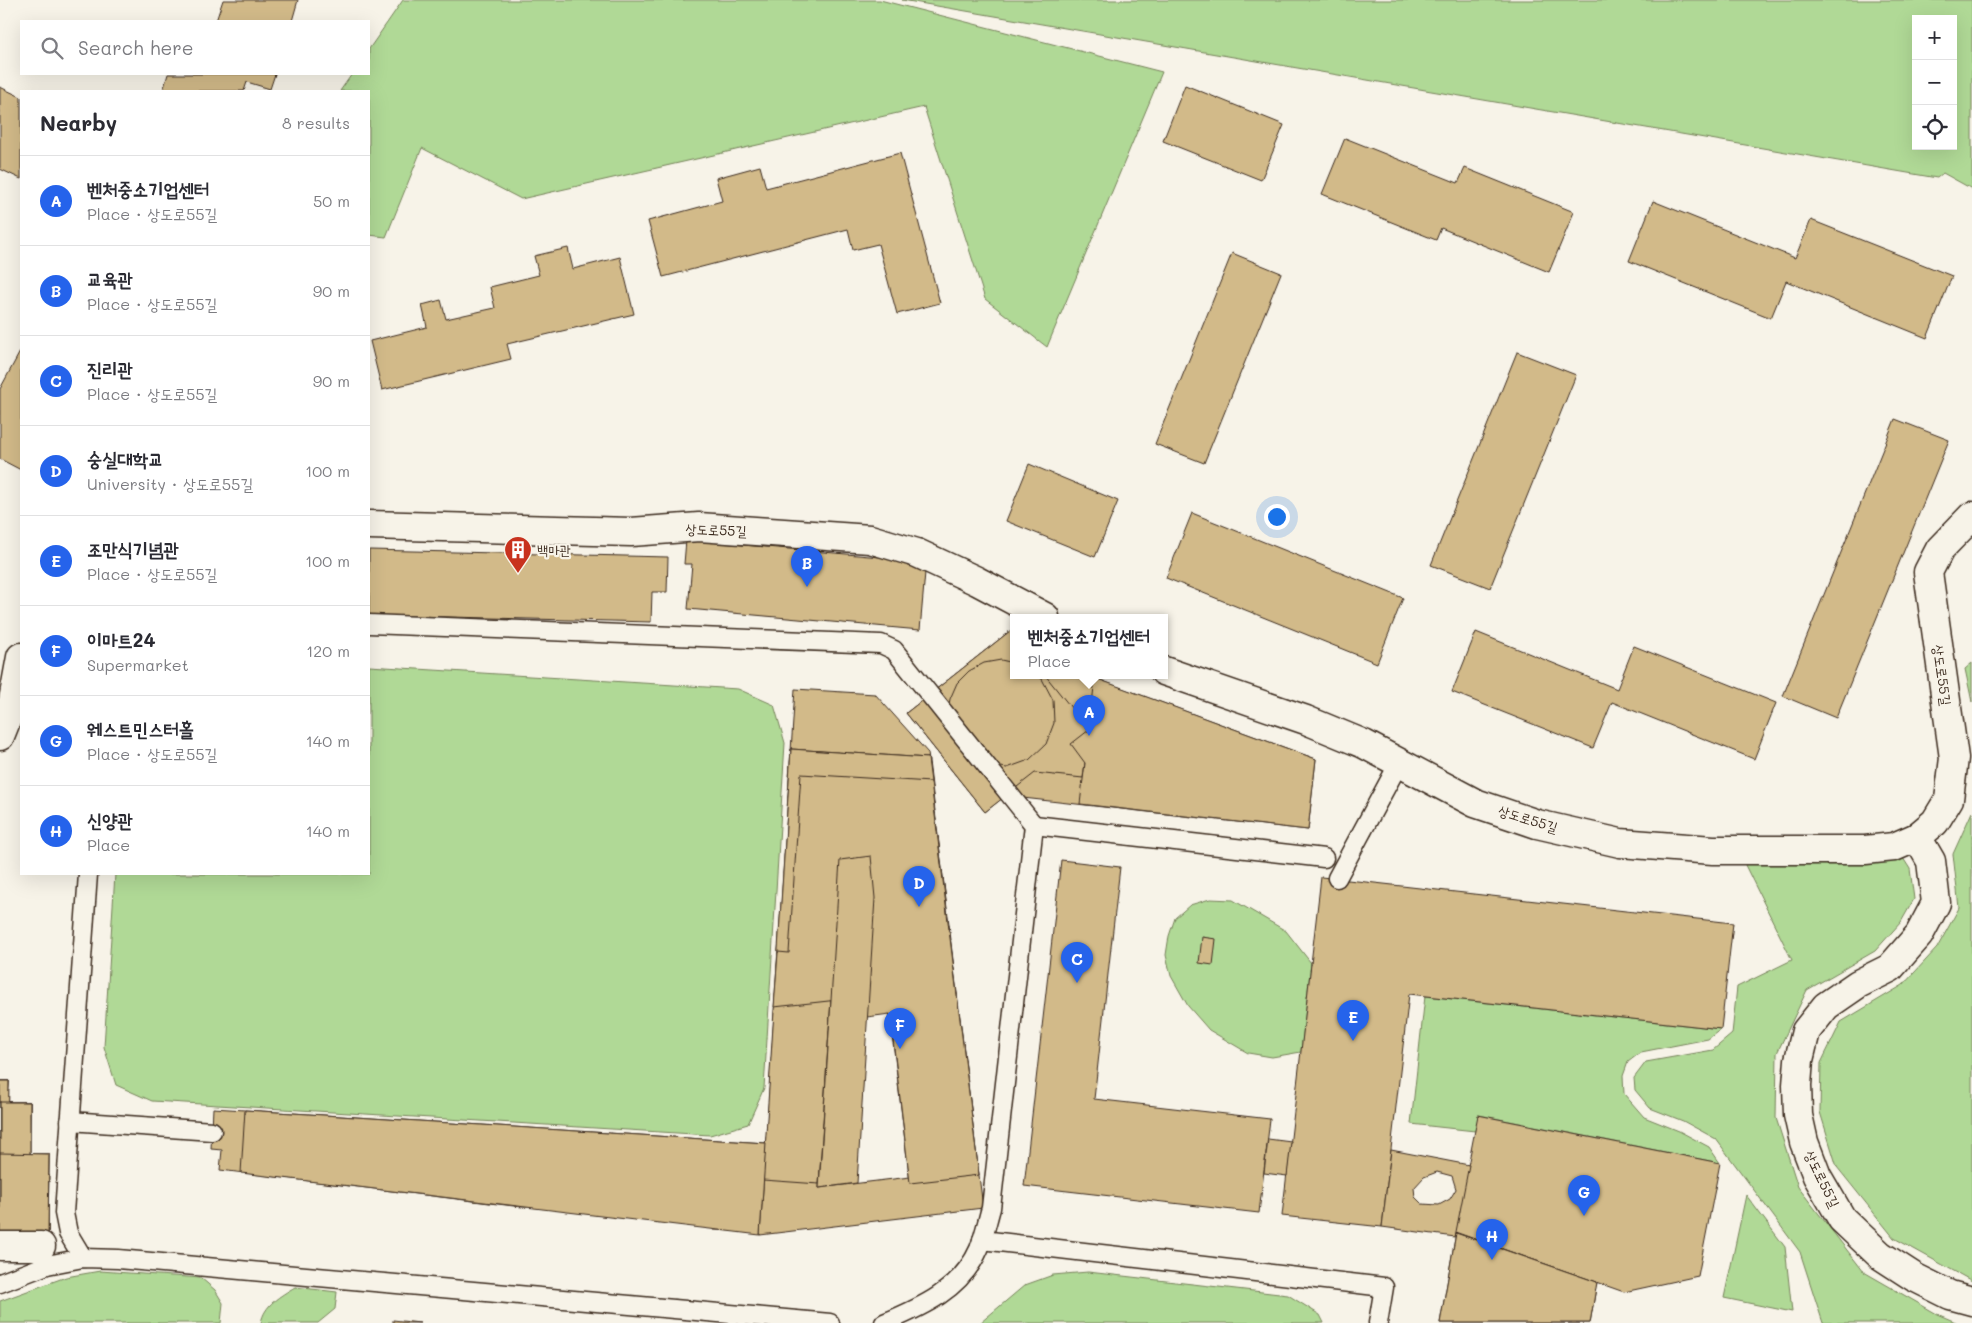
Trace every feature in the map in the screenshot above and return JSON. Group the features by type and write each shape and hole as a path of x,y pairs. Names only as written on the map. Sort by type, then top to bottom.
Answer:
{"street":[{"name":"상도로55길","path":"1168,672 1306,720 1364,744 1475,803 1537,824 1620,844 1713,850 1865,850 1894,847 1917,837 1936,822 1949,799 1954,758 1928,572 1940,549 1972,516"},
{"name":"상도로55길","path":"370,525 631,532 699,527 870,538 917,553 977,581 1039,614"},
{"path":"0,736 12,706 20,663"},
{"name":"상도로55길","path":"1917,837 1931,861 1936,904 1919,935 1890,968 1858,984 1826,1006 1806,1031 1799,1060 1797,1085 1798,1115 1804,1142 1817,1176 1842,1219 1880,1256 1914,1277 1950,1295 1972,1301"},
{"path":"0,1246 41,1246"}],"lane":[{"path":"370,624 881,644 894,650 1034,825 1324,858"},
{"path":"1337,878 1399,763"},
{"path":"884,1323 920,1308 942,1295 962,1276 978,1251 982,1240 991,1208 1034,825"},
{"path":"83,1258 68,1233 64,1213 88,875"},
{"path":"70,1121 212,1131"},
{"path":"982,1240 1384,1287 1378,1323"},
{"path":"0,1283 47,1265 83,1258 118,1258 830,1323"}],"green space":[{"path":"403,0 880,0 1162,72 1047,347 985,299 924,107 521,199 422,148 386,237 370,235 370,90 341,90 351,75 370,75 370,48"},
{"path":"902,0 1972,0 1972,189 1943,173 1937,178"},
{"path":"1972,663 1972,702 1965,669"},
{"path":"370,666 738,689 774,705 785,743 764,1088 748,1124 710,1135 152,1101 116,1085 104,1047 115,875 370,875"},
{"path":"1972,812 1972,1281 1894,1238 1837,1167 1820,1112 1821,1063 1841,1022 1903,985 1937,948 1959,908 1953,854"},
{"path":"1903,858 1910,869 1914,899 1901,922 1875,951 1807,990 1777,1053 1776,1118 1798,1187 1864,1272 1937,1314 1958,1323 1823,1323 1800,1252 1716,1139 1683,1121 1650,1108 1635,1090 1634,1078 1646,1062 1713,1050 1732,1034 1737,987 1792,960 1743,861"},
{"path":"1210,899 1233,900 1286,931 1311,963 1301,1052 1272,1057 1248,1053 1209,1030 1188,1006 1171,976 1166,955 1169,936 1175,918 1190,905"},
{"path":"1425,996 1721,1029 1708,1039 1641,1052 1628,1062 1623,1076 1624,1094 1644,1117 1679,1131 1709,1147 1720,1163 1479,1115 1475,1131 1411,1124"},
{"path":"1746,1195 1785,1247 1792,1312 1724,1298"},
{"path":"100,1271 201,1278 215,1290 223,1303 221,1323 0,1323 0,1301 66,1277"},
{"path":"1088,1272 1288,1295 1320,1315 1324,1323 980,1323 1025,1285 1053,1275"},
{"path":"295,1287 337,1292 335,1309 318,1323 261,1323 269,1306"}],"building":[{"path":"223,0 298,0 292,20 216,20"},
{"path":"168,75 275,75 270,89 247,82 244,90 163,90"},
{"path":"1185,85 1284,125 1261,180 1163,141"},
{"path":"0,87 20,97 20,179 0,169"},
{"path":"1345,138 1458,183 1465,168 1574,212 1549,272 1441,228 1436,240 1322,194"},
{"path":"900,153 940,303 897,314 878,244 853,250 848,229 663,277 648,221 722,201 716,178 760,166 766,188"},
{"path":"1653,201 1795,258 1811,220 1952,276 1927,338 1786,281 1771,318 1629,261"},
{"path":"568,248 573,269 620,257 634,314 507,344 511,359 382,390 370,341 427,327 422,305 441,300 446,319 495,308 490,287 539,275 534,256"},
{"path":"1232,253 1281,273 1204,463 1155,444"},
{"path":"20,352 20,469 0,459 0,389"},
{"path":"1517,352 1576,375 1490,588 1431,565"},
{"path":"1895,419 1949,440 1836,718 1783,696"},
{"path":"1029,464 1118,501 1095,557 1006,521"},
{"path":"1192,513 1403,598 1377,663 1166,578"},
{"path":"686,540 926,561 920,630 688,609 692,564 684,564"},
{"name":"백마관","path":"370,550 668,557 667,592 652,592 651,622 370,615"},
{"path":"1010,631 1010,679 1097,679 1316,759 1308,830 1005,796 985,812 906,713"},
{"path":"1010,631 1010,679 1048,679 1089,730 1083,778 1035,773 985,812 906,713"},
{"path":"1476,632 1617,689 1634,646 1776,703 1754,759 1612,702 1593,748 1452,692"},
{"path":"1001,660 1010,662 1010,679 1042,679 1053,700 1054,723 1046,744 1029,760 1007,768 983,764 964,752 951,733 947,716 950,699 957,683 969,671 984,663"},
{"path":"1095,679 1098,679 1316,759 1308,830 1080,804 1085,763 1071,744 1089,730"},
{"path":"795,689 875,694 928,753 979,1175 910,1183 883,959 834,956 819,1184 763,1180 760,1232 713,1230 714,1211 522,1207 220,1170 222,1150 211,1149 213,1108 766,1143"},
{"path":"791,749 928,758 983,1208 760,1235","holes":["871,856 910,1177 819,1188 840,860"]},
{"path":"791,749 928,758 951,940 896,947 886,854 840,865 840,860 819,1184 763,1180"},
{"path":"801,774 931,782 979,1175 910,1183 890,1014 867,1017 865,997 774,1007 778,952 789,953"},
{"path":"871,856 875,898 857,1183 819,1188 840,860"},
{"path":"1061,860 1120,867 1094,1099 1270,1119 1259,1213 1024,1186"},
{"path":"1321,877 1733,923 1721,1029 1409,994 1382,1227 1282,1216"},
{"path":"1202,937 1216,939 1213,965 1199,963"},
{"path":"0,1081 9,1081 8,1102 30,1102 30,1154 49,1154 48,1238 0,1238"},
{"path":"0,1081 9,1081 8,1102 30,1102 29,1183 7,1183 7,1223 0,1223"},
{"path":"0,1081 9,1081 8,1102 30,1102 29,1183 7,1183 7,1223 0,1223"},
{"path":"0,1081 9,1081 7,1230 0,1230"},
{"path":"0,1102 30,1102 30,1154 49,1154 48,1238 0,1238"},
{"path":"245,1110 766,1143 760,1235 241,1173"},
{"path":"1478,1115 1720,1163 1698,1276 1624,1292 1455,1232"},
{"path":"1268,1139 1291,1142 1287,1176 1264,1173"},
{"path":"1391,1150 1469,1165 1455,1237 1382,1227","holes":["1437,1172 1452,1176 1456,1189 1450,1199 1439,1205 1422,1204 1415,1197 1414,1188 1424,1177"]},
{"path":"0,1153 49,1154 48,1238 0,1238"},
{"path":"1456,1233 1597,1282 1590,1323 1440,1323"},
{"path":"1456,1233 1597,1282 1590,1323 1440,1323"},
{"path":"393,1320 420,1323 393,1323"}],"place":[{"name":"백마관","path":"518,574"},
{"name":"교육관","path":"807,587"},
{"name":"벤처중소기업센터","path":"1089,736"},
{"name":"숭실대학교","path":"919,907"},
{"name":"진리관","path":"1077,983"},
{"name":"조만식기념관","path":"1353,1041"},
{"name":"이마트24","path":"900,1049"},
{"name":"웨스트민스터홀","path":"1584,1216"},
{"name":"신양관","path":"1492,1260"}]}
